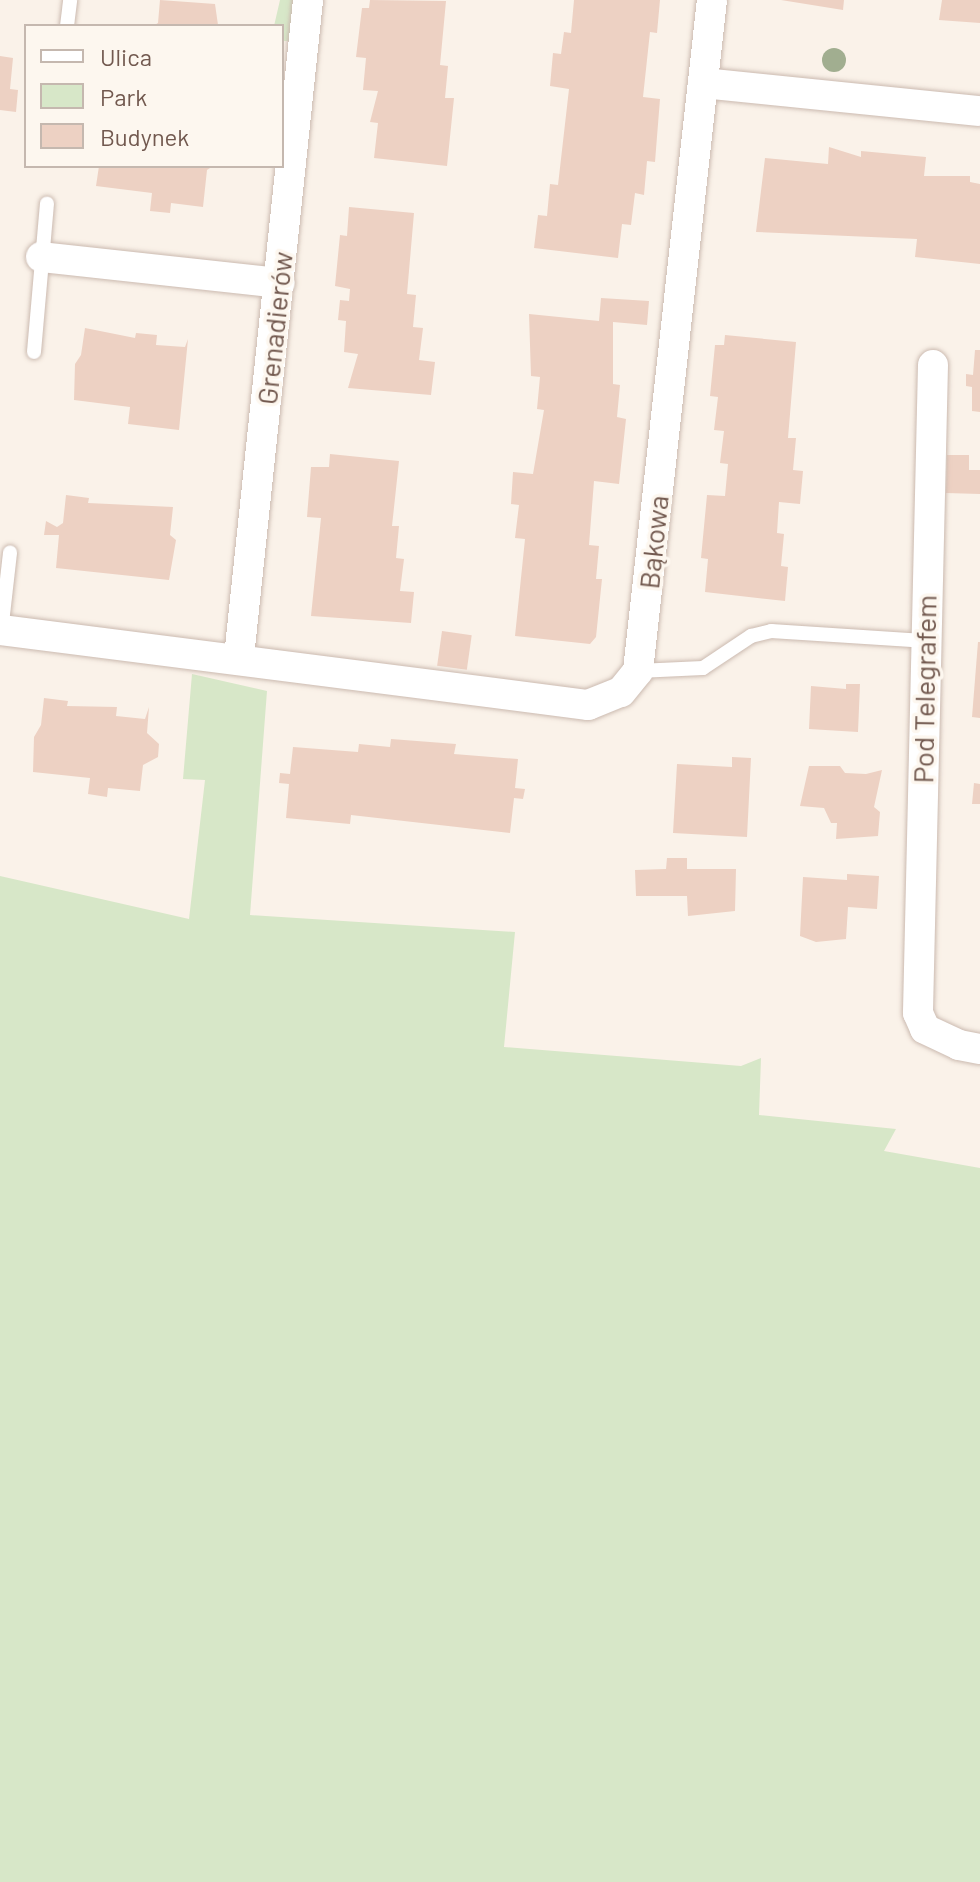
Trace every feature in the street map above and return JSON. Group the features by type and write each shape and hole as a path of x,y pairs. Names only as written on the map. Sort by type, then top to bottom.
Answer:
{"street":[{"name":"Grenadierów","path":"239,657 308,0"},
{"name":"Bąkowa","path":"638,671 712,0"},
{"path":"703,83 980,111"},
{"path":"41,257 280,283"},
{"name":"Pod Telegrafem","path":"933,365 924,641 918,1013 925,1029 959,1045 980,1049"},
{"path":"0,633 239,657 270,667 588,705 621,692 638,671"}],"lane":[{"path":"67,24 70,0"},
{"path":"34,352 47,204"},
{"path":"0,633 10,553"},
{"path":"638,671 703,668 751,636 771,631 924,641"}],"green space":[{"path":"280,0 293,0 289,41 284,41 284,24 274,24"},
{"path":"192,674 267,691 250,915 515,932 504,1047 741,1066 761,1058 759,1115 896,1129 884,1151 980,1168 980,1882 0,1882 0,876 189,919 205,780 183,779"}],"building":[{"path":"160,0 215,4 218,24 158,23"},
{"path":"370,0 446,1 440,65 448,66 445,98 454,98 447,166 374,158 378,123 370,122 378,91 363,90 366,58 356,57 362,8 369,8"},
{"path":"574,0 660,0 657,33 650,32 643,97 660,99 655,162 647,161 644,195 635,193 631,225 622,224 618,258 534,248 538,215 547,216 550,184 558,185 569,89 550,86 553,53 561,54 564,32 571,33"},
{"path":"781,0 844,0 843,10"},
{"path":"942,0 980,0 980,23 939,20"},
{"path":"0,56 13,58 10,89 18,90 16,112 0,110"},
{"path":"829,147 861,157 861,151 926,157 924,176 970,176 970,182 980,184 980,264 915,257 917,239 756,232 765,158 828,164"},
{"path":"99,168 210,168 207,170 203,207 171,203 170,213 150,211 152,193 96,186"},
{"path":"349,207 414,213 407,294 416,295 413,327 423,328 419,360 435,362 431,395 348,388 358,354 344,352 346,321 338,320 340,300 349,301 350,289 335,286 340,235 347,236"},
{"path":"601,298 649,301 647,325 613,322 613,384 620,385 617,417 626,419 619,484 594,481 589,545 599,546 596,579 602,579 596,637 590,644 515,636 525,539 515,538 519,505 511,504 513,472 533,474 544,410 537,409 540,377 531,376 529,314 599,321"},
{"path":"85,328 135,338 136,333 157,335 156,345 185,347 188,339 179,430 128,424 130,407 74,400 75,364 81,355"},
{"path":"725,335 796,342 788,438 796,438 793,470 803,471 800,504 779,502 777,533 784,534 781,566 788,567 785,601 705,592 708,559 701,558 707,495 725,496 728,464 720,463 724,431 714,430 718,397 710,396 715,345 724,345"},
{"path":"975,350 980,350 980,412 972,411 972,387 966,386 966,374 973,375"},
{"path":"330,454 399,461 392,526 399,526 396,558 404,559 400,591 414,592 411,623 311,616 321,518 307,517 311,467 329,467"},
{"path":"947,455 969,455 969,470 980,470 980,494 946,493"},
{"path":"66,495 89,498 88,503 173,507 170,535 176,540 169,580 56,568 59,535 44,535 46,521 57,527 63,523"},
{"path":"442,631 472,635 467,670 437,666"},
{"path":"980,642 980,718 972,717"},
{"path":"846,684 860,684 858,732 809,729 811,686 846,689"},
{"path":"44,698 68,701 67,706 117,707 116,716 145,719 149,707 147,733 159,744 158,757 143,765 140,791 108,788 107,797 88,794 90,778 33,772 34,737 41,725"},
{"path":"391,739 456,744 454,754 518,759 515,788 525,789 523,799 514,798 510,833 351,815 350,824 286,818 289,784 279,783 280,773 290,774 293,747 358,752 359,744 390,747"},
{"path":"732,757 751,758 747,837 673,833 677,764 732,767"},
{"path":"809,766 840,766 845,773 866,774 882,770 874,807 880,812 878,836 836,839 837,823 831,823 824,808 800,806"},
{"path":"974,783 980,784 980,804 972,804"},
{"path":"667,858 687,858 687,869 736,869 735,911 688,916 687,896 636,896 635,870 666,869"},
{"path":"847,874 879,876 877,909 848,907 846,939 816,942 800,936 803,877 847,880"}]}
